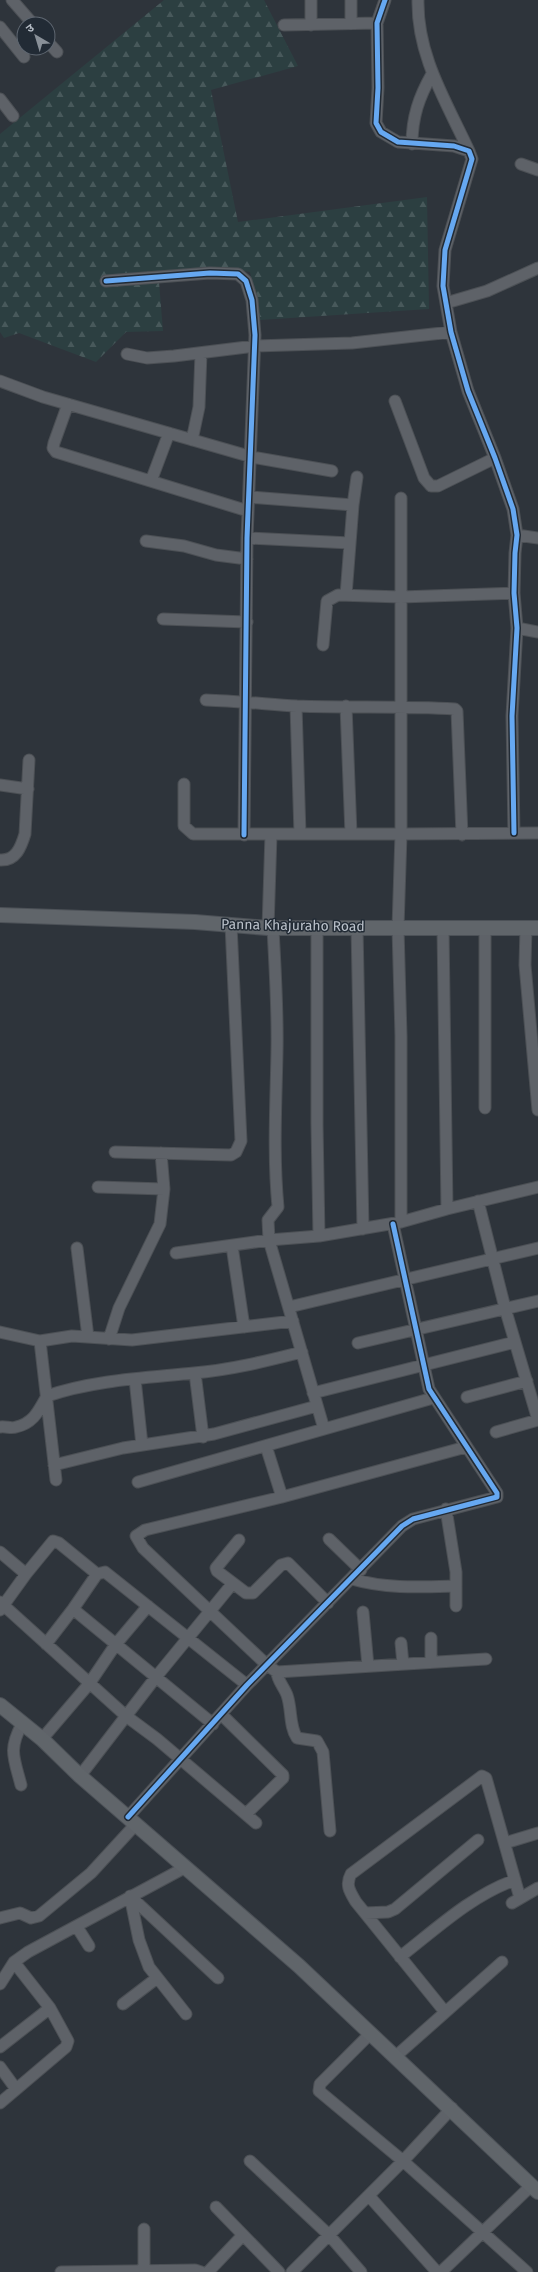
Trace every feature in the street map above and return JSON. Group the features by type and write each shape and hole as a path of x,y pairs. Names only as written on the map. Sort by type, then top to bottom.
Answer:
{"main road":[{"name":"Panna Khajuraho Road","path":"0,915 271,928 532,927"},
{"path":"0,1705 42,1739 80,1776 299,1966 452,2108 535,2188"}],"street":[{"path":"12,0 26,16"},
{"path":"311,0 312,24"},
{"path":"351,0 351,24"},
{"path":"385,0 377,23 378,88 376,122 381,132 390,138 412,144 454,146 468,151"},
{"path":"418,0 418,24 422,46 432,74 472,159 445,250 443,286 451,332 468,391 495,458 513,509 517,535 514,593 517,628 512,716 514,833"},
{"path":"284,25 377,23"},
{"path":"0,27 24,57"},
{"path":"412,144 414,116 420,96 432,74"},
{"path":"0,99 13,116"},
{"path":"521,164 538,170"},
{"path":"446,303 487,291 538,268"},
{"path":"106,281 210,274 238,274 246,280 252,300 255,346 252,457 247,538 247,701 244,834"},
{"path":"127,354 147,358 255,346 352,342 451,332"},
{"path":"192,440 199,407 201,353"},
{"path":"0,381 68,404 252,457 332,471"},
{"path":"395,401 424,478 431,486 438,486 495,458"},
{"path":"68,404 54,443 53,448 56,452 248,511"},
{"path":"151,481 169,433"},
{"path":"346,595 352,505 357,477"},
{"path":"249,497 352,505"},
{"path":"0,1918 20,1913 31,1918 39,1916 91,1873 179,1759 213,1724 247,1685 361,1570 402,1526 413,1518 497,1497 497,1493 433,1398 429,1389 405,1280 397,1223 401,1036 398,928 401,834 401,498"},
{"path":"517,535 538,538"},
{"path":"247,538 350,543"},
{"path":"146,541 184,546 216,555 247,558"},
{"path":"323,645 327,601 338,595 401,597 514,593"},
{"path":"163,619 247,622"},
{"path":"517,628 538,632"},
{"path":"206,700 247,701 296,706 400,706 455,709 457,711 462,835"},
{"path":"296,706 300,834"},
{"path":"346,706 351,834"},
{"path":"0,860 12,858 22,846 25,834 30,760"},
{"path":"184,784 184,826 187,831 192,834 462,835 538,833"},
{"path":"0,785 28,789"},
{"path":"272,834 271,928 277,1051 275,1175 278,1207 268,1220 269,1240 324,1429"},
{"path":"115,1152 231,1155 239,1146 241,1141 231,925"},
{"path":"317,927 317,1124 319,1236"},
{"path":"358,927 363,1229"},
{"path":"532,927 525,965 538,1110"},
{"path":"443,928 446,1209"},
{"path":"485,928 485,1108"},
{"path":"109,1338 119,1308 147,1255 160,1224 164,1189 161,1154"},
{"path":"98,1186 164,1189"},
{"path":"176,1253 269,1240 319,1236 397,1223 478,1201 538,1188"},
{"path":"478,1201 505,1308 527,1381 535,1399 538,1420 496,1432"},
{"path":"232,1246 244,1327"},
{"path":"77,1248 88,1337"},
{"path":"289,1307 538,1248"},
{"path":"358,1343 538,1301"},
{"path":"0,1332 40,1342 72,1336 132,1340 293,1321"},
{"path":"40,1342 56,1480"},
{"path":"313,1393 515,1342"},
{"path":"0,1427 15,1428 34,1418 40,1412 47,1396 74,1387 250,1365 302,1352"},
{"path":"195,1373 203,1437"},
{"path":"135,1379 142,1445"},
{"path":"467,1397 527,1381"},
{"path":"138,1482 433,1398"},
{"path":"54,1465 142,1445 203,1437 317,1406"},
{"path":"266,1446 282,1497"},
{"path":"466,1447 282,1497 145,1530 137,1534 138,1541 143,1548 210,1609 267,1665 277,1672 486,1659"},
{"path":"446,1509 456,1572 456,1606"},
{"path":"239,1540 216,1568 217,1571 246,1593 253,1593 281,1565 288,1563 328,1603"},
{"path":"329,1540 361,1570"},
{"path":"97,1574 59,1544 53,1541 1,1606 46,1644 126,1716 256,1823"},
{"path":"0,1552 26,1574"},
{"path":"46,1644 73,1609 97,1574 105,1572 247,1685"},
{"path":"352,1579 366,1583 415,1588 456,1586"},
{"path":"80,1776 156,1677 210,1609 233,1583"},
{"path":"42,1739 90,1684 116,1644 148,1606"},
{"path":"73,1609 213,1724"},
{"path":"363,1612 368,1666"},
{"path":"430,1662 431,1638"},
{"path":"401,1643 402,1664"},
{"path":"277,1672 277,1676 287,1696 294,1733 297,1738 317,1741 323,1752 330,1831"},
{"path":"221,1714 283,1775 283,1778 246,1814"},
{"path":"21,1786 12,1750 15,1738 22,1724"},
{"path":"445,2012 365,1913 348,1889 347,1881 351,1874 479,1776 484,1776 486,1778 515,1880 516,1901 538,1888"},
{"path":"505,1843 538,1833"},
{"path":"365,1913 388,1912 395,1909 478,1840"},
{"path":"0,1984 14,1962 130,1896 186,1867"},
{"path":"400,1957 474,1900 498,1886 515,1880"},
{"path":"130,1896 218,1978"},
{"path":"130,1896 139,1940 149,1968 186,2014"},
{"path":"77,1927 89,1946"},
{"path":"0,2103 66,2047 68,2041 66,2034 50,2008 14,1962"},
{"path":"396,2056 502,1962"},
{"path":"123,2004 157,1978"},
{"path":"0,2047 50,2008"},
{"path":"371,2033 320,2084 319,2091 403,2161 527,2272"},
{"path":"0,2067 16,2090"},
{"path":"292,2272 369,2196 452,2108"},
{"path":"250,2162 329,2235 362,2272"},
{"path":"441,2272 483,2232 535,2188"},
{"path":"369,2196 438,2272"},
{"path":"216,2207 279,2272"},
{"path":"144,2229 144,2272"},
{"path":"208,2272 243,2235"},
{"path":"61,2272 144,2272 195,2270 201,2272"}],"green space":[{"path":"164,0 264,0 298,66 211,90 238,222 427,197 429,309 260,320 250,272 233,269 102,277 102,285 159,282 163,331 126,332 96,362 19,333 4,338 0,332 0,134"}],"cycle path":[{"path":"385,0 377,23 378,88 376,123 381,132 398,142 454,146 469,151 472,159 445,250 443,286 451,332 468,391 495,458 513,509 517,535 514,593 517,628 512,716 514,833"},
{"path":"106,281 210,273 238,274 246,281 252,300 255,335 247,538 244,835"},
{"path":"128,1817 247,1685 402,1526 413,1519 497,1497 497,1493 429,1389 393,1224"}]}
